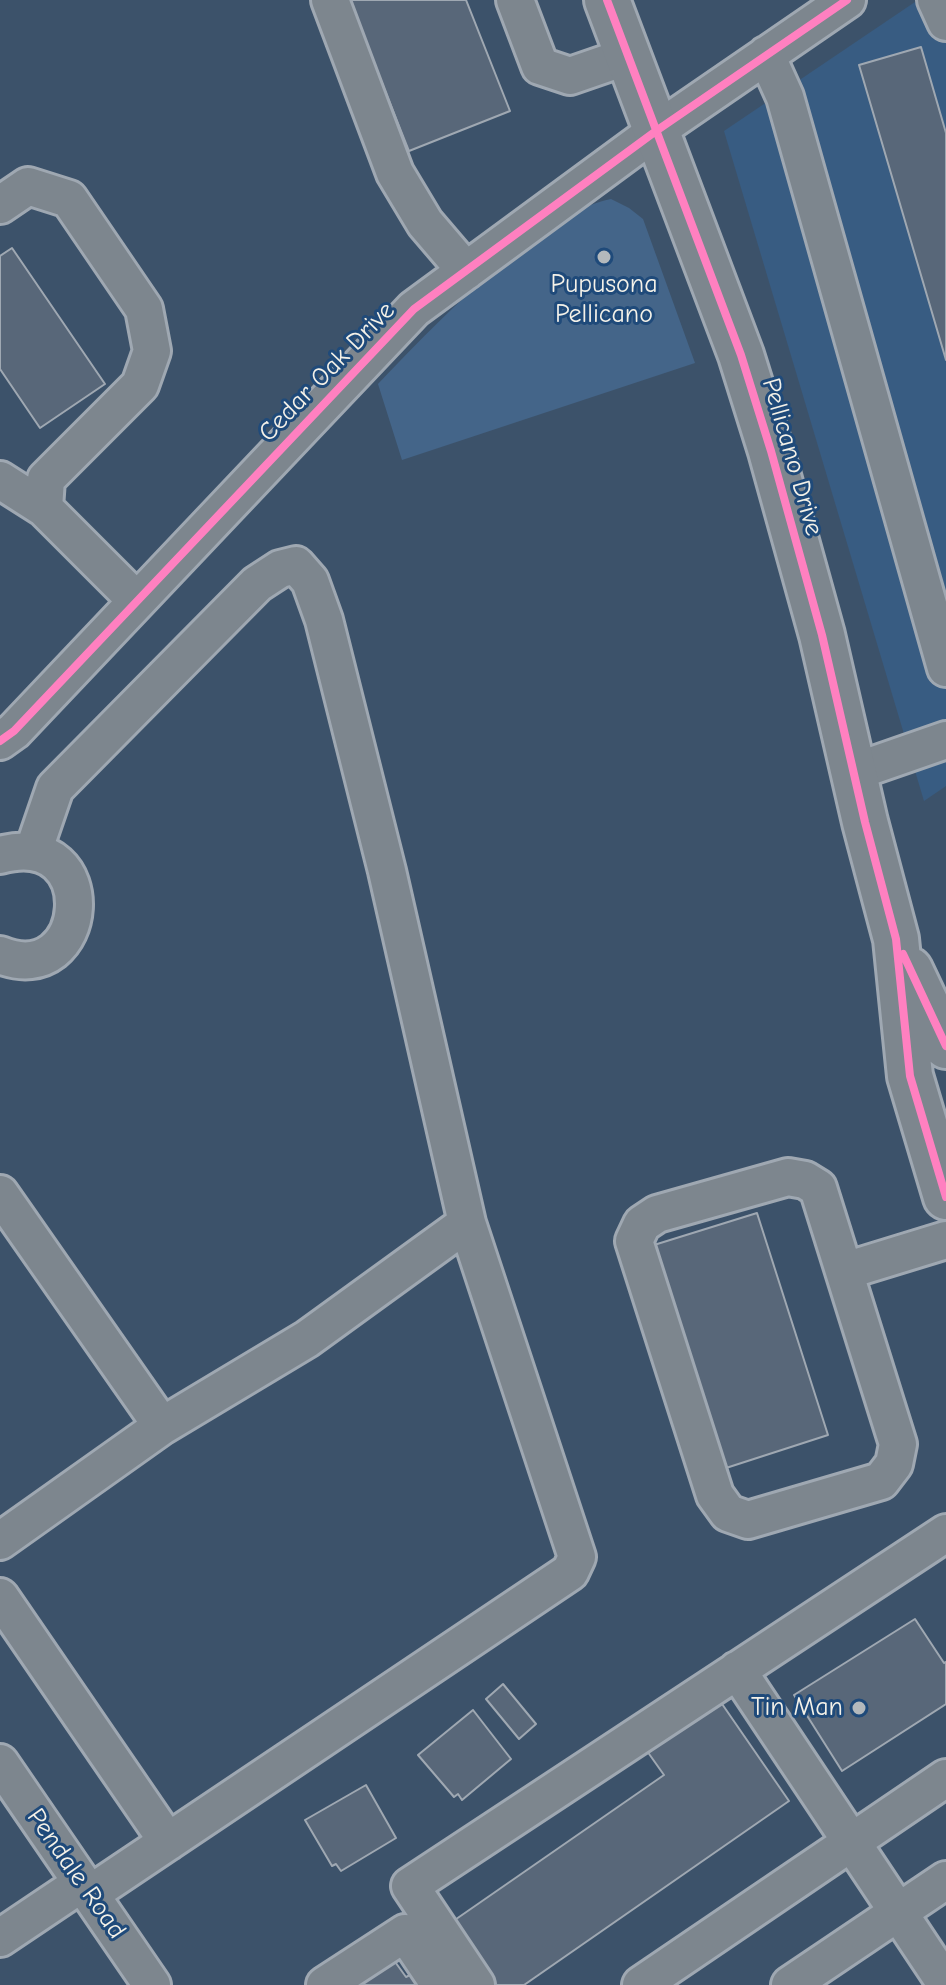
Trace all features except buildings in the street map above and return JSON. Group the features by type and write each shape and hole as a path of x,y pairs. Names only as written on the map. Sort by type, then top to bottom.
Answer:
{"main road":[{"name":"Pellicano Drive","path":"607,0 741,355 771,451 822,635 928,1070 946,1197"},
{"name":"Pellicano Drive","path":"896,939 946,1046"}],"street":[{"path":"330,0 395,173 425,223 466,271"},
{"path":"515,0 540,66 570,76 628,56"},
{"name":"Cedar Oak Drive","path":"0,741 14,731 414,309 656,131 847,0"},
{"path":"936,0 946,22"},
{"path":"766,55 785,97 946,668"},
{"path":"0,205 28,186 69,199 144,309 152,351 140,385 46,479 44,508"},
{"path":"0,480 44,508 137,601"},
{"path":"0,955 21,960 39,957 55,949 67,936 74,920 76,902 72,885 62,870 49,858 12,847 55,788 257,584 280,569 296,565 310,581 324,620 387,871 467,1223 577,1557 570,1572 168,1842 0,1938"},
{"path":"854,772 946,740"},
{"path":"788,1177 805,1180 818,1188 845,1271 898,1444 894,1464 881,1481 748,1520 728,1513 715,1495 634,1241 642,1224 657,1214 788,1177"},
{"path":"0,1194 162,1426"},
{"path":"0,1541 162,1426 307,1339 467,1223"},
{"path":"845,1271 946,1240"},
{"path":"476,1985 410,1886 946,1533"},
{"path":"0,1597 168,1842"},
{"path":"737,1670 946,1984"},
{"name":"Pendale Road","path":"0,1763 12,1807 86,1888 142,1981"},
{"path":"641,1985 946,1778"},
{"path":"790,1985 946,1880"},
{"path":"325,1985 405,1933 440,1985"}],"shaded area":[{"path":"918,0 946,0 946,786 924,801 724,131"},
{"path":"611,199 643,219 695,363 402,460 378,384 453,308 514,255 571,214"}],"cycle path":[{"path":"607,0 741,355 771,451 822,635 865,822 896,939 910,1076 946,1197"},
{"path":"0,741 14,731 414,309 656,131 847,0"},
{"path":"903,954 946,1046"}],"place":[{"name":"Pupusona Pellicano","path":"604,257"},
{"name":"Tin Man","path":"859,1708"}]}
